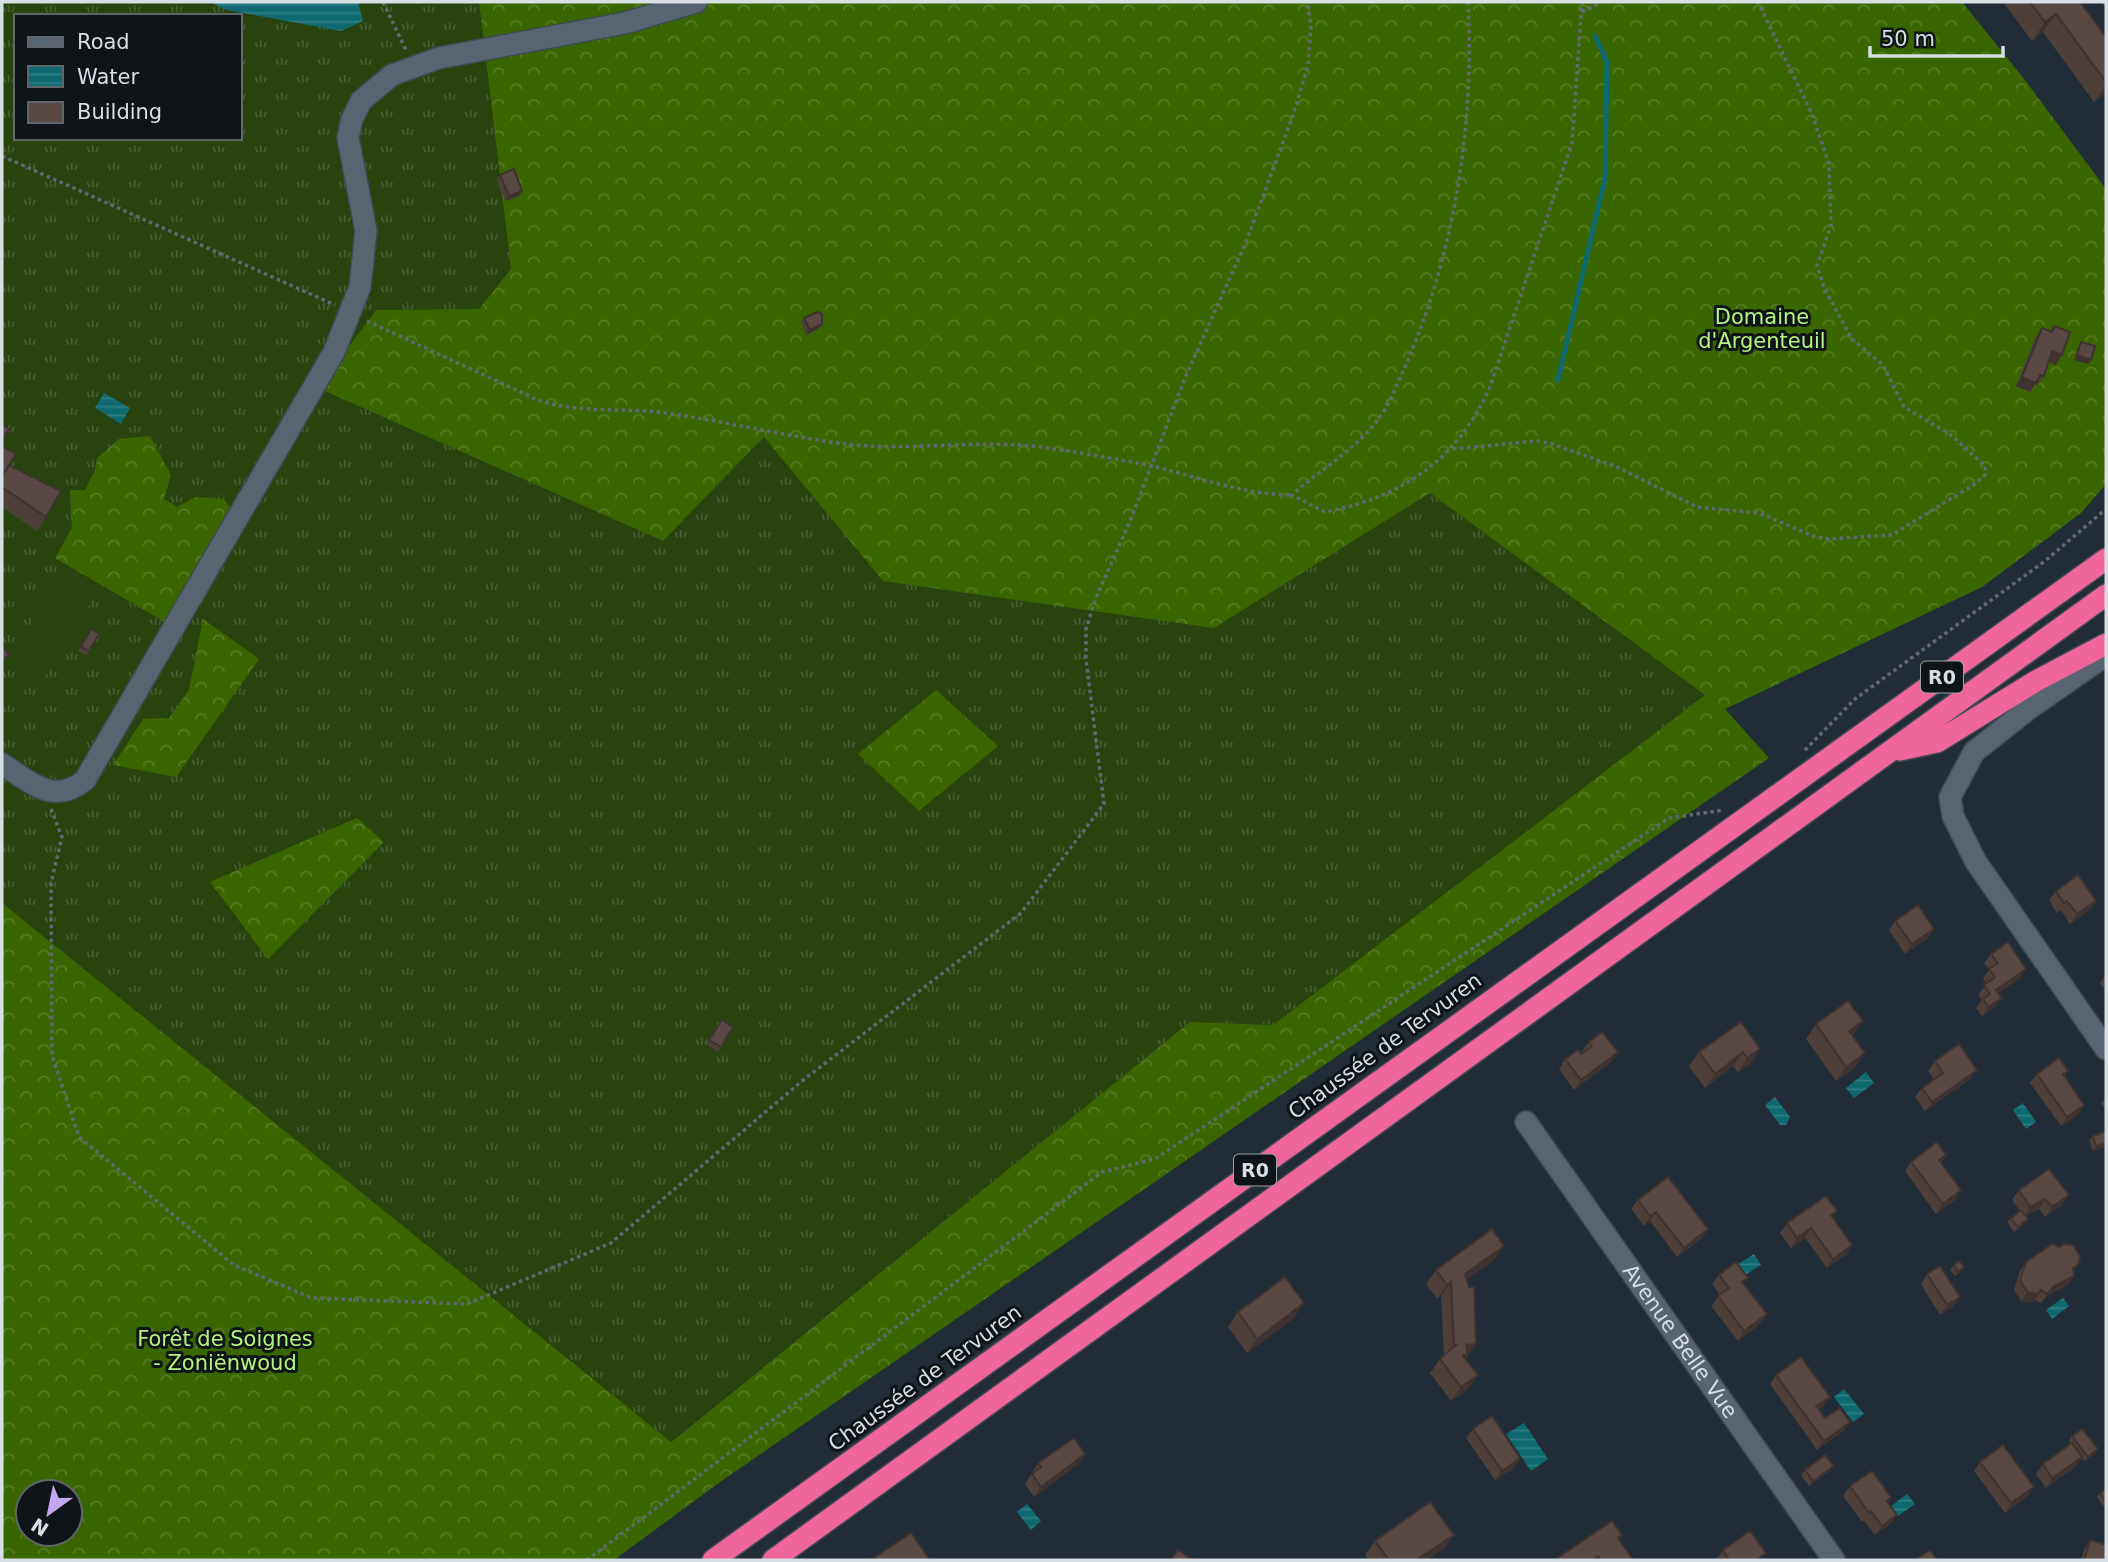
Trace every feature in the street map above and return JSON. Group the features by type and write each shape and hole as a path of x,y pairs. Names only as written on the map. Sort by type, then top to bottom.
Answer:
{"highway":[{"path":"2087,574 2106,544"},
{"name":"R0","path":"2087,574 2106,559"},
{"name":"Chaussée de Tervuren","path":"713,1560 2087,574"},
{"name":"R0","path":"773,1560 2106,595"},
{"path":"1891,752 1937,742 2036,681 2106,644"}],"street":[{"path":"2,764 44,790 60,793 74,789 85,780 334,352 360,287 366,231 348,138 352,119 361,101 392,75 439,58 625,23 696,2"},
{"path":"2106,655 2027,710 1974,752 1958,777 1950,797 1953,816 1976,862 2106,1049"},
{"name":"Avenue Belle Vue","path":"1526,1122 1833,1560"}],"path":[{"path":"383,2 397,24 412,68"},
{"path":"44,790 62,837 51,883 52,1055 79,1137 234,1265 312,1298 467,1304 611,1243 802,1081 1021,913 1104,804 1086,659 1086,629 1095,600 1185,378 1246,242 1292,118 1308,66 1311,25 1307,2"},
{"path":"1292,495 1375,424 1388,405 1413,348 1455,198 1469,91 1468,2"},
{"path":"2,156 351,313 525,395 565,410 620,408 846,444 884,446 968,443 1046,447 1151,466 1269,495 1292,495 1325,512 1386,495 1434,465 1451,449 1478,414 1490,387 1572,143 1582,2"},
{"path":"1582,12 1601,2"},
{"path":"1451,449 1522,442 1552,444 1617,467 1697,507 1759,513 1813,536 1828,539 1892,535 1975,484 1985,475 1985,466 1951,435 1904,407 1883,365 1852,339 1824,288 1816,265 1831,226 1829,164 1812,114 1758,2"},
{"path":"1797,758 1864,692 2045,561 2106,509"},
{"path":"587,1560 1102,1172 1155,1159 1669,818 1730,809"}],"green space":[{"path":"2,2 479,2 511,269 479,309 376,310 318,388 663,541 764,437 1214,628 1430,493 1705,695 1273,1025 1190,1022 670,1442 2,903"},
{"name":"Domaine d'Argenteuil","path":"479,2 1962,2 2025,80 2106,189 2106,484 2081,513 1982,587 1725,709 1769,758 720,1482 614,1560 2,1560 2,903 671,1442 1190,1022 1273,1025 1705,695 1430,493 1214,628 883,581 764,437 663,541 318,388 376,310 479,309 511,269"},
{"path":"150,436 171,475 164,499 177,507 195,497 223,499 232,509 170,625 55,558 72,528 70,490 85,490 95,470 97,458 119,439"},
{"path":"62,572 97,593 44,678 10,657"},
{"path":"203,619 259,659 176,777 113,765 143,719 169,718 189,690"},
{"path":"936,690 998,746 919,811 858,754"},
{"path":"357,818 384,842 268,959 210,882"}],"water":[{"path":"210,2 358,2 363,21 341,31 227,10"},
{"path":"104,393 130,408 121,424 95,408"},
{"path":"1866,1072 1874,1083 1854,1098 1846,1088"},
{"path":"1775,1097 1790,1117 1786,1125 1780,1125 1765,1105"},
{"path":"2023,1103 2036,1122 2026,1129 2013,1110"},
{"path":"1754,1254 1761,1265 1742,1277 1735,1266"},
{"path":"2063,1298 2069,1306 2052,1319 2046,1310"},
{"path":"1844,1389 1864,1414 1853,1422 1834,1397"},
{"path":"1524,1423 1548,1459 1531,1471 1506,1434"},
{"path":"1907,1494 1915,1504 1898,1516 1894,1514 1891,1506"},
{"path":"1027,1504 1041,1521 1031,1530 1017,1512"}],"building":[{"path":"2030,2 2080,2 2106,37 2106,82 2056,14 2045,22"},
{"path":"514,169 522,191 509,196 500,175"},
{"path":"817,312 822,314 822,324 810,330 804,318"},
{"path":"2054,326 2070,332 2062,355 2052,351 2044,376 2040,375 2036,383 2022,377 2042,328 2052,332"},
{"path":"2081,342 2095,346 2091,360 2077,355"},
{"path":"2,424 9,429 2,441"},
{"path":"2,446 16,454 2,477"},
{"path":"9,465 61,491 46,517 2,487 2,477"},
{"path":"91,629 99,634 89,651 81,647"},
{"path":"2,649 9,655 2,660"},
{"path":"2078,875 2096,901 2077,914 2067,901 2064,903 2056,891"},
{"path":"1918,905 1934,929 1912,944 1895,921"},
{"path":"2008,942 2026,969 1996,990 2002,998 1988,1007 1983,999 1990,994 1984,985 1995,977 1989,969 1998,963 1991,954"},
{"path":"1848,1001 1863,1021 1849,1031 1865,1053 1846,1067 1816,1024"},
{"path":"722,1020 733,1027 721,1047 709,1040"},
{"path":"1741,1022 1760,1049 1747,1058 1743,1052 1715,1074 1699,1052"},
{"path":"1602,1032 1618,1052 1581,1080 1565,1059 1578,1050 1581,1054 1592,1046 1589,1042"},
{"path":"1959,1044 1977,1070 1932,1102 1922,1088 1943,1073 1935,1061"},
{"path":"2059,1058 2068,1071 2063,1074 2084,1105 2067,1117 2037,1074"},
{"path":"2106,1131 2106,1143 2096,1146 2093,1136"},
{"path":"1937,1142 1946,1155 1939,1160 1961,1190 1943,1204 1911,1162"},
{"path":"2049,1169 2069,1195 2052,1207 2045,1199 2030,1207 2019,1190"},
{"path":"1668,1177 1708,1229 1684,1248 1656,1212 1650,1216 1638,1200"},
{"path":"1826,1196 1837,1211 1831,1215 1852,1245 1833,1259 1811,1228 1797,1238 1787,1223"},
{"path":"2021,1210 2028,1219 2018,1227 2011,1218"},
{"path":"1492,1229 1504,1246 1465,1274 1469,1287 1474,1287 1476,1344 1466,1345 1467,1353 1463,1356 1478,1375 1461,1387 1440,1359 1456,1345 1451,1282 1447,1285 1436,1270"},
{"path":"2052,1244 2059,1247 2064,1244 2073,1245 2080,1256 2079,1264 2073,1268 2074,1276 2054,1286 2047,1294 2041,1290 2037,1294 2028,1292 2020,1281 2026,1262"},
{"path":"1959,1261 1964,1267 1958,1272 1954,1265"},
{"path":"1736,1262 1748,1278 1742,1282 1767,1314 1744,1331 1718,1296 1729,1288 1719,1275"},
{"path":"1940,1266 1960,1297 1947,1305 1927,1274"},
{"path":"1285,1277 1304,1303 1257,1339 1238,1312"},
{"path":"1801,1357 1830,1397 1816,1406 1825,1418 1840,1408 1850,1422 1824,1441 1776,1375"},
{"path":"1492,1416 1520,1458 1502,1471 1473,1429"},
{"path":"2082,1429 2098,1449 2088,1457 2072,1436"},
{"path":"1074,1438 1085,1454 1041,1487 1032,1474 1041,1467 1038,1463"},
{"path":"2072,1443 2082,1457 2052,1478 2043,1464"},
{"path":"2003,1445 2034,1487 2011,1503 1980,1462"},
{"path":"1825,1455 1834,1466 1813,1481 1805,1470"},
{"path":"1872,1471 1891,1497 1887,1501 1897,1515 1882,1526 1850,1486"},
{"path":"2106,1489 2106,1502 2100,1493"},
{"path":"1430,1502 1454,1535 1416,1560 1389,1560 1375,1541"},
{"path":"1612,1521 1622,1535 1618,1538 1633,1560 1601,1560 1598,1556 1592,1560 1556,1559"},
{"path":"1750,1531 1766,1553 1756,1560 1725,1560 1728,1558 1723,1550"},
{"path":"911,1533 930,1560 871,1560"},
{"path":"2090,1540 2106,1545 2106,1560 2084,1560"},
{"path":"1178,1550 1193,1560 1171,1560"},
{"path":"1930,1550 1937,1560 1915,1560"}],"waterway":[{"path":"1558,380 1605,178 1607,62 1595,36"}],"park label":[{"name":"Forêt de Soignes - Zoniënwoud","path":"225,1351"}]}
